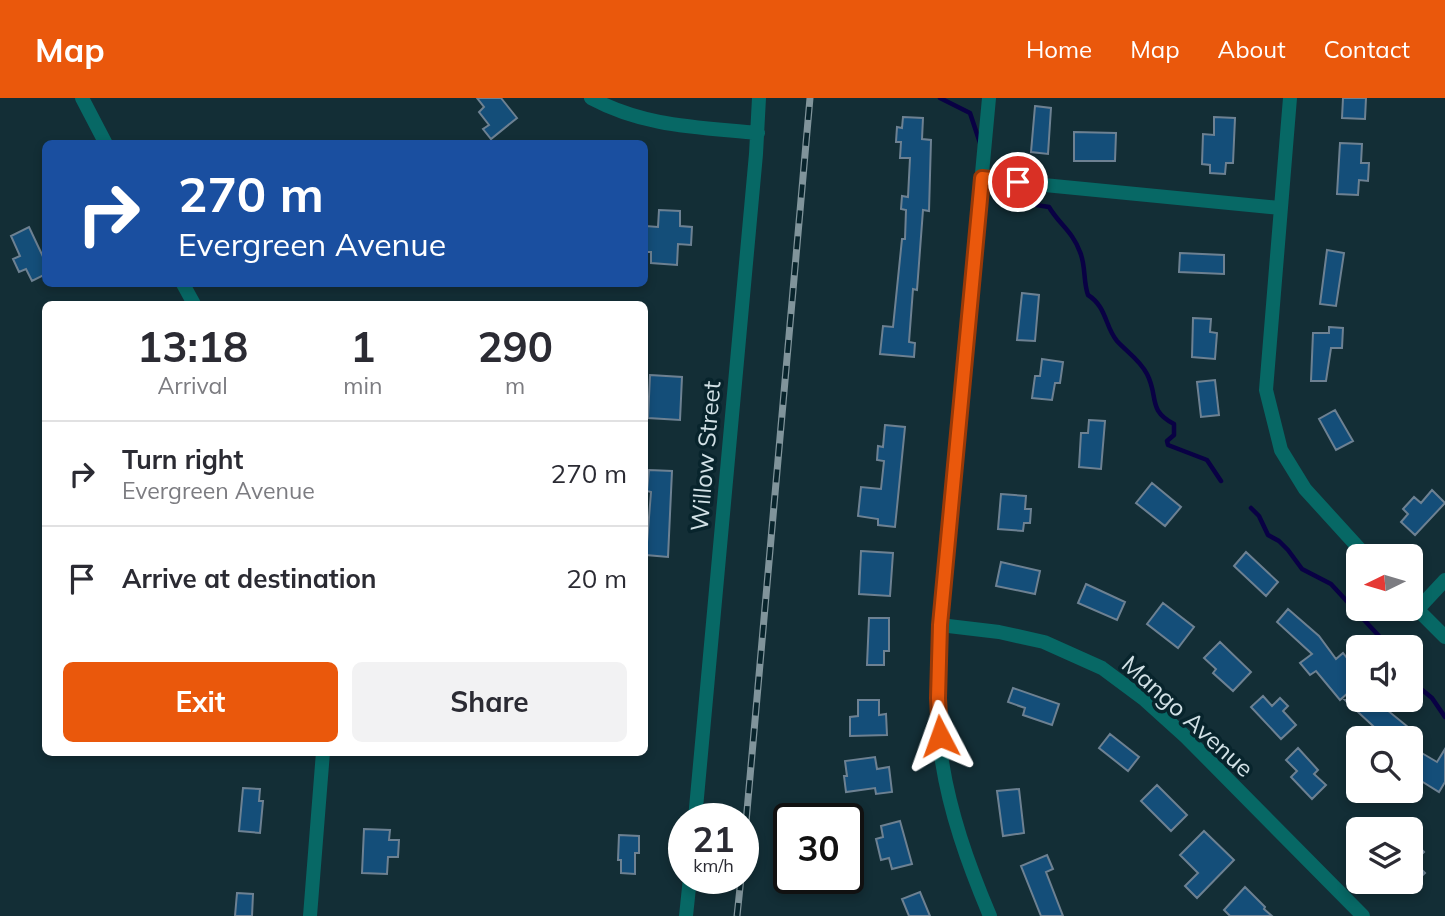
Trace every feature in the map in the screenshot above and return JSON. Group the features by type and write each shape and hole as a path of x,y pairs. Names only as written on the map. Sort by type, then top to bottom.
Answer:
{"street":[{"path":"82,98 104,140"},
{"path":"591,98 613,110 649,122 758,133"},
{"name":"Willow Street","path":"696,803 759,98"},
{"path":"989,98 940,625 938,698 941,754 951,808 972,873 990,916"},
{"path":"1290,98 1266,390 1278,445 1305,489 1355,544"},
{"path":"982,178 1280,208"},
{"path":"1423,598 1445,580"},
{"path":"1423,614 1445,637"},
{"name":"Mango Avenue","path":"940,625 999,632 1044,642 1102,667 1186,737 1363,916"},
{"path":"310,916 323,756"},
{"path":"686,916 688,894"}],"building":[{"path":"477,98 501,98 517,118 491,139 483,129 489,125 479,112 484,107"},
{"path":"1343,98 1366,98 1365,119 1342,118"},
{"path":"1035,106 1051,108 1048,154 1031,152"},
{"path":"903,117 923,118 922,139 931,140 929,211 923,210 917,290 913,289 909,342 915,343 914,357 880,354 883,326 893,327 902,239 905,239 906,210 901,209 902,196 908,197 910,158 900,158 901,142 896,142 897,127 902,128"},
{"path":"1214,117 1235,118 1233,163 1226,163 1225,174 1210,173 1210,165 1202,164 1203,134 1214,135"},
{"path":"1074,132 1116,133 1115,161 1074,161"},
{"path":"1340,143 1362,144 1361,163 1369,163 1368,181 1359,180 1358,195 1337,194"},
{"path":"659,210 680,211 680,226 692,227 691,245 678,244 677,265 651,263 648,226 658,227"},
{"path":"29,227 42,255 42,276 32,281 26,269 19,272 13,259 20,256 11,236"},
{"path":"1327,250 1344,253 1336,306 1320,304"},
{"path":"1180,253 1224,255 1224,274 1179,272"},
{"path":"1022,293 1039,295 1035,341 1017,340"},
{"path":"1193,318 1211,319 1210,332 1217,333 1215,359 1192,357"},
{"path":"1329,327 1343,328 1342,348 1331,348 1326,381 1311,381 1313,333 1329,333"},
{"path":"1042,359 1063,362 1060,383 1055,383 1052,400 1032,398 1035,376 1040,376"},
{"path":"650,375 682,377 680,420 648,418"},
{"path":"1215,380 1219,415 1201,417 1197,382"},
{"path":"1335,410 1353,441 1336,450 1319,419"},
{"path":"1089,420 1105,421 1101,469 1079,467 1081,433 1088,433"},
{"path":"885,425 905,427 895,527 878,525 878,519 858,516 861,487 881,489 884,461 877,460 878,446 883,447"},
{"path":"649,470 672,471 668,557 648,555 651,492 648,491"},
{"path":"1152,483 1181,507 1165,526 1136,503"},
{"path":"1432,490 1445,503 1415,535 1401,522 1408,514 1403,509 1414,497 1421,503"},
{"path":"1001,494 1026,496 1025,509 1031,509 1030,523 1024,523 1023,531 998,529"},
{"path":"861,551 893,553 890,596 859,594"},
{"path":"1246,552 1278,582 1266,596 1234,566"},
{"path":"1001,562 1040,571 1035,594 996,586"},
{"path":"1086,584 1125,602 1117,620 1078,603"},
{"path":"1163,603 1194,627 1178,648 1147,624"},
{"path":"1288,609 1319,636 1336,659 1343,653 1346,657 1346,695 1340,700 1316,671 1310,675 1300,663 1312,654 1277,622"},
{"path":"869,618 889,618 889,651 884,651 884,665 867,665"},
{"path":"1220,642 1251,672 1233,691 1213,673 1216,669 1204,658"},
{"path":"1013,688 1059,704 1052,725 1023,715 1025,708 1008,702"},
{"path":"1263,696 1272,706 1280,698 1288,706 1283,711 1296,725 1281,739 1251,707"},
{"path":"858,700 879,700 879,715 886,714 887,735 850,736 850,717 858,716"},
{"path":"1358,712 1390,712 1407,726 1373,726"},
{"path":"1110,734 1139,757 1128,771 1099,748"},
{"path":"1298,748 1318,770 1314,774 1326,785 1312,799 1291,777 1297,771 1286,760"},
{"path":"1445,749 1445,782 1439,792 1423,782 1423,754 1437,762"},
{"path":"875,757 877,769 889,767 892,792 876,794 875,788 846,792 845,761"},
{"path":"1157,785 1187,815 1171,831 1141,801"},
{"path":"243,788 260,789 259,801 263,801 260,833 239,831"},
{"path":"1019,789 1024,833 1003,836 997,791"},
{"path":"900,821 912,864 892,869 889,858 881,860 876,839 883,837 881,826"},
{"path":"364,829 390,830 389,840 399,840 398,857 388,857 387,874 362,873"},
{"path":"1204,831 1234,860 1197,898 1185,886 1198,873 1180,855"},
{"path":"619,835 639,836 639,853 635,853 635,874 621,873 621,860 618,860"},
{"path":"1047,855 1053,869 1046,872 1063,916 1041,916 1021,866"},
{"path":"1245,887 1272,916 1230,916 1224,910"},
{"path":"920,892 930,916 909,916 902,899"},
{"path":"237,893 253,894 252,916 235,916"}],"waterway":[{"path":"940,98 970,113 980,143"},
{"path":"993,184 998,199 1049,207 1070,233 1082,257 1088,295 1099,305 1117,341 1144,369 1160,414 1174,424 1174,435 1167,441 1168,445 1207,460 1221,481"},
{"path":"1251,508 1259,516 1268,535 1279,541 1302,569 1331,584 1378,635"},
{"path":"1423,691 1432,698 1445,717"}],"railway":[{"path":"748,803 810,98"},
{"path":"737,916 739,894"}],"route":[{"path":"940,736 940,625 982,178 1018,182"}]}
